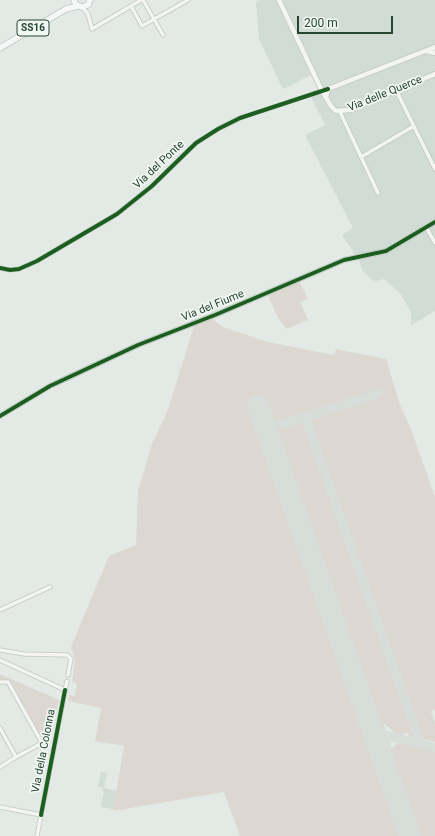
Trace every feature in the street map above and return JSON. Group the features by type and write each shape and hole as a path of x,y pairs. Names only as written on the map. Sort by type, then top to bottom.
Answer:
{"main road":[{"name":"SS16","path":"0,48 66,9 74,0 84,5"},
{"name":"SS16","path":"66,9 84,5"}],"street":[{"path":"84,5 92,24 92,29 142,0 163,35"},
{"path":"131,6 142,26 188,0"},
{"path":"279,0 320,83 328,89 326,97"},
{"path":"92,24 98,26"},
{"name":"Via del Ponte","path":"0,268 10,270 19,269 37,261 117,214 152,186 196,143 218,129 240,118 328,89 435,47"},
{"path":"426,51 435,53"},
{"name":"Via delle Querce","path":"320,83 322,91 333,109 340,112 435,74"},
{"path":"396,90 435,169"},
{"path":"340,112 378,193"},
{"path":"361,157 414,126"},
{"name":"Via del Fiume","path":"0,416 50,386 138,345 215,315 344,260 386,251 435,222"},
{"path":"426,226 435,243"},
{"path":"0,610 50,587"},
{"path":"0,650 24,654 67,655 71,659 68,675"},
{"path":"0,660 65,690"},
{"name":"Via della Colonna","path":"37,836 67,681"},
{"path":"0,682 8,682 42,741 40,744 0,767"},
{"path":"0,728 16,757"},
{"path":"0,738 4,736"},
{"path":"0,807 41,815"}],"shaded area":[{"path":"259,0 435,0 435,311 411,325 411,313 401,294 384,279 376,281 372,280 362,270 359,260 342,235 353,228 305,135 325,125 309,93 318,89 311,75 283,89 259,39 256,2"},
{"path":"299,281 308,299 300,302 308,320 286,329 277,316 268,295"},
{"path":"211,318 223,327 268,342 334,355 336,349 386,359 400,405 411,429 435,497 435,710 431,712 435,723 435,742 410,737 407,733 404,733 402,736 398,735 383,723 392,749 399,743 435,752 435,836 240,836 224,792 113,811 124,746 95,741 101,708 68,701 69,695 75,696 77,683 72,682 75,660 71,647 109,556 136,545 138,491 152,444 168,410 194,326"},
{"path":"0,674 59,700 50,741 45,743 11,682 0,679"},
{"path":"101,772 107,773 104,788 117,791 113,809 101,807 104,791 102,790 103,787 98,787"}],"taxiway":[{"path":"281,424 378,394"},
{"path":"305,417 421,745"},
{"path":"374,732 435,748"}],"runway":[{"path":"258,406 410,836"}],"cycle path":[{"path":"0,268 10,270 19,269 37,261 117,214 152,186 196,143 218,129 240,118 328,89"},
{"path":"0,416 50,386 138,345 215,315 344,260 386,251 435,222"},
{"path":"41,815 65,690"}]}
